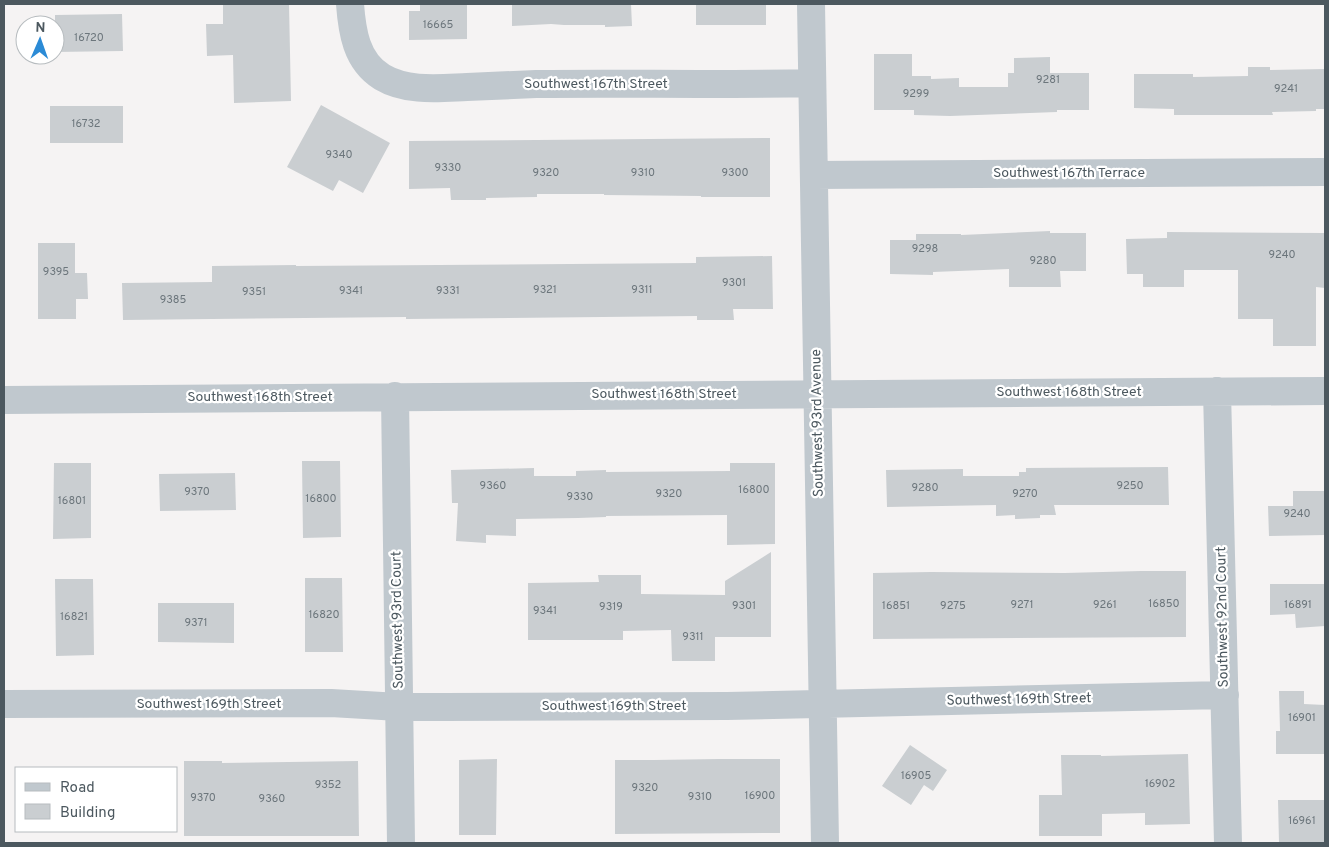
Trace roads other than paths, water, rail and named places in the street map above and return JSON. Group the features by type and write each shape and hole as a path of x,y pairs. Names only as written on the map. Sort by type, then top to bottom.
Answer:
{"street":[{"name":"Southwest 167th Street","path":"350,4 353,32 357,47 368,64 382,77 401,85 421,88 534,84 812,82"},
{"name":"Southwest 93rd Avenue","path":"812,4 824,843"},
{"name":"Southwest 167th Terrace","path":"814,175 1325,172"},
{"name":"Southwest 92nd Court","path":"1217,391 1228,843"},
{"name":"Southwest 168th Street","path":"4,400 1325,391"},
{"name":"Southwest 93rd Court","path":"395,396 401,843"},
{"name":"Southwest 169th Street","path":"4,704 331,703 399,707 727,706 1225,696"}]}
